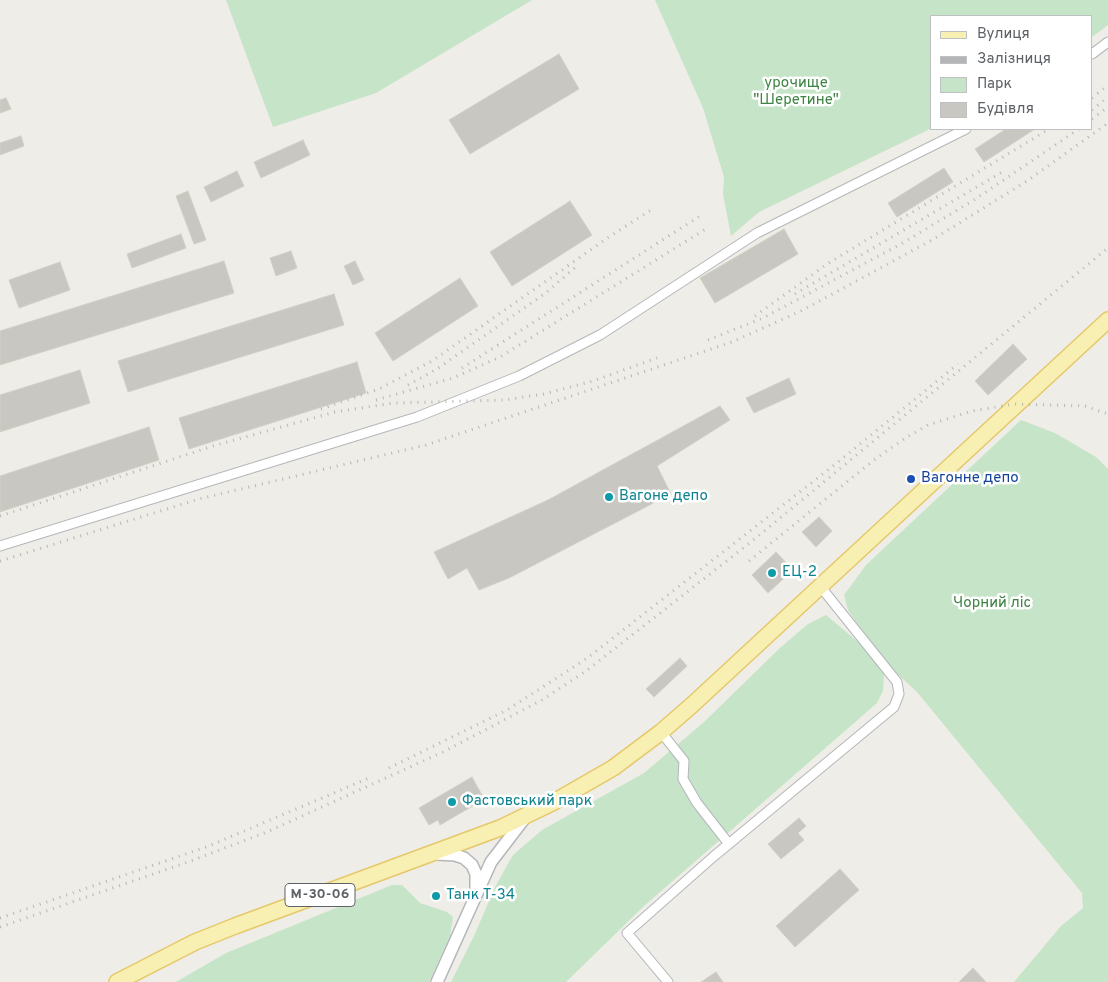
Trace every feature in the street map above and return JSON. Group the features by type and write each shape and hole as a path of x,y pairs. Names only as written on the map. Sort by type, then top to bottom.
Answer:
{"main road":[{"name":"М-30-06","path":"117,982 195,942 432,854 527,816 606,772 662,732 1108,320"}],"street":[{"path":"1093,53 1108,42"},
{"path":"0,546 417,417 520,376 600,335 756,233 964,130"},
{"path":"668,982 627,933 729,844 894,707 899,694 897,682 820,586"},
{"path":"662,732 684,761 684,779 697,803 729,844"},
{"path":"437,982 490,862 513,830 527,816"},
{"path":"432,854 455,855 472,865 477,882 476,896"}],"green space":[{"path":"226,0 532,0 376,93 273,127"},
{"name":"урочище \"Шеретине\"","path":"655,0 1108,0 1108,25 1093,36 1093,15 930,15 930,129 759,212 731,236 723,194 724,177 703,108"},
{"name":"Чорний ліс","path":"1021,420 1055,433 1096,457 1108,469 1108,982 1014,982 1061,926 1083,908 1082,893 917,692 890,667 884,674 883,691 877,703 644,906 566,982 451,982 474,936 495,887 513,855 542,830 644,773 704,722 781,647 808,624 826,615 857,641 865,635 848,610 844,595 866,565"},
{"path":"392,885 402,885 420,903 447,912 453,917 450,936 429,982 176,982 226,953"}],"building":[{"path":"559,54 579,89 470,154 449,120"},
{"path":"6,98 11,109 0,113 0,100"},
{"path":"1004,130 1033,130 984,162 975,149"},
{"path":"21,136 24,146 0,155 0,143"},
{"path":"303,140 310,155 261,178 254,162"},
{"path":"944,168 953,182 897,217 888,203"},
{"path":"237,171 244,186 211,202 204,187"},
{"path":"188,191 206,240 194,244 176,196"},
{"path":"570,201 592,235 512,286 490,252"},
{"path":"784,229 798,254 715,303 700,278"},
{"path":"181,234 186,248 132,268 127,254"},
{"path":"291,251 297,268 276,276 270,258"},
{"path":"224,261 234,293 0,365 0,331"},
{"path":"355,261 364,280 353,285 344,266"},
{"path":"60,262 70,290 19,308 9,280"},
{"path":"460,278 478,306 393,361 375,333"},
{"path":"334,294 344,325 128,392 118,361"},
{"path":"1013,344 1027,359 988,395 975,381"},
{"path":"357,362 366,393 189,449 179,418"},
{"path":"80,370 90,403 0,432 0,395"},
{"path":"789,378 796,394 754,413 746,398"},
{"name":"Вагоне депо","path":"720,406 730,420 657,466 671,494 509,578 479,590 467,568 448,579 434,552 548,500"},
{"path":"149,427 159,460 0,512 0,476"},
{"path":"819,517 832,531 816,547 802,532"},
{"name":"ЕЦ-2","path":"776,552 793,570 768,593 752,575"},
{"path":"680,658 687,666 654,697 646,689"},
{"name":"Фастовський парк","path":"472,777 482,795 474,800 476,804 440,825 438,820 429,825 419,808"},
{"path":"799,818 806,826 798,833 804,840 781,859 768,844"},
{"path":"840,869 859,890 795,947 776,926"},
{"path":"973,968 986,982 959,982"},
{"path":"716,972 723,982 701,982"}],"railway":[{"path":"1093,97 1108,85"},
{"path":"1093,109 1108,97"},
{"path":"1093,118 1108,107"},
{"path":"0,561 199,499 426,445 732,342 801,311 932,240 1027,181 1108,123"},
{"path":"755,316 827,264 1047,130"},
{"path":"708,340 763,318 901,244 974,200 1078,130"},
{"path":"795,294 1004,171"},
{"path":"321,409 379,389 432,361 609,237 654,208"},
{"path":"462,368 700,216"},
{"path":"376,400 453,378 500,357 709,227"},
{"path":"0,927 188,862 267,832 443,752 542,700 586,671 751,542 1108,248"},
{"path":"408,385 437,369 547,292 579,264"},
{"path":"0,516 213,446 335,412 394,403 504,400 544,394 593,381 657,358"},
{"path":"389,768 507,710 586,659 833,466 958,364"},
{"path":"749,561 874,460 928,425 972,411 1015,404 1085,406 1108,414"},
{"path":"0,918 209,846 369,778"}],"place":[{"name":"Вагонне депо","path":"911,479"},
{"name":"Вагоне депо","path":"609,497"},
{"name":"ЕЦ-2","path":"772,573"},
{"name":"Фастовський парк","path":"452,802"},
{"name":"Танк Т-34","path":"436,896"}]}
